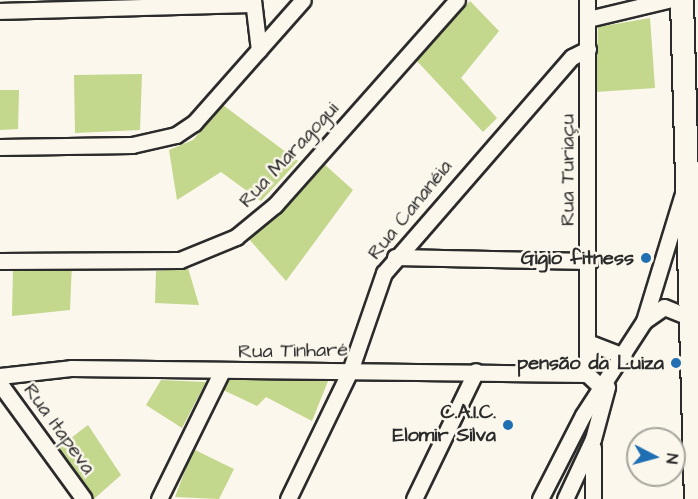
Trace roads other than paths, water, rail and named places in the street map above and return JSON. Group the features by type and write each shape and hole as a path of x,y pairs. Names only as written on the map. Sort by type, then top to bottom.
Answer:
{"highway":[{"path":"682,0 688,174 689,317 696,499"},
{"path":"696,0 698,56"}],"street":[{"path":"0,147 158,142 194,123 303,0"},
{"name":"Rua Maragogui","path":"0,261 180,260 236,237 275,205 458,0"},
{"path":"585,8 668,0"},
{"path":"0,11 253,2 259,50"},
{"name":"Rua Turiaçu","path":"585,8 588,48 590,261 590,344 587,374"},
{"name":"Rua Cananéia","path":"288,499 350,371 394,257 573,57 588,48"},
{"path":"540,499 605,382 624,356 644,321 688,174"},
{"path":"394,257 590,261"},
{"path":"644,321 664,307 689,317"},
{"path":"590,344 624,356"},
{"name":"Rua Tinharé","path":"0,376 71,368 221,373 477,371 587,374"},
{"path":"414,499 477,371"},
{"path":"159,499 221,373"},
{"path":"587,374 605,382"},
{"path":"593,497 593,439 605,382"},
{"name":"Rua Itapeva","path":"0,384 84,499"},
{"path":"565,499 593,439"},
{"path":"553,472 574,482 593,497"}],"place":[{"name":"Gigio fitness","path":"646,258"},
{"name":"pensão da Luiza","path":"676,363"},
{"name":"C.A.I.C. Elomir Silva","path":"508,425"}]}
